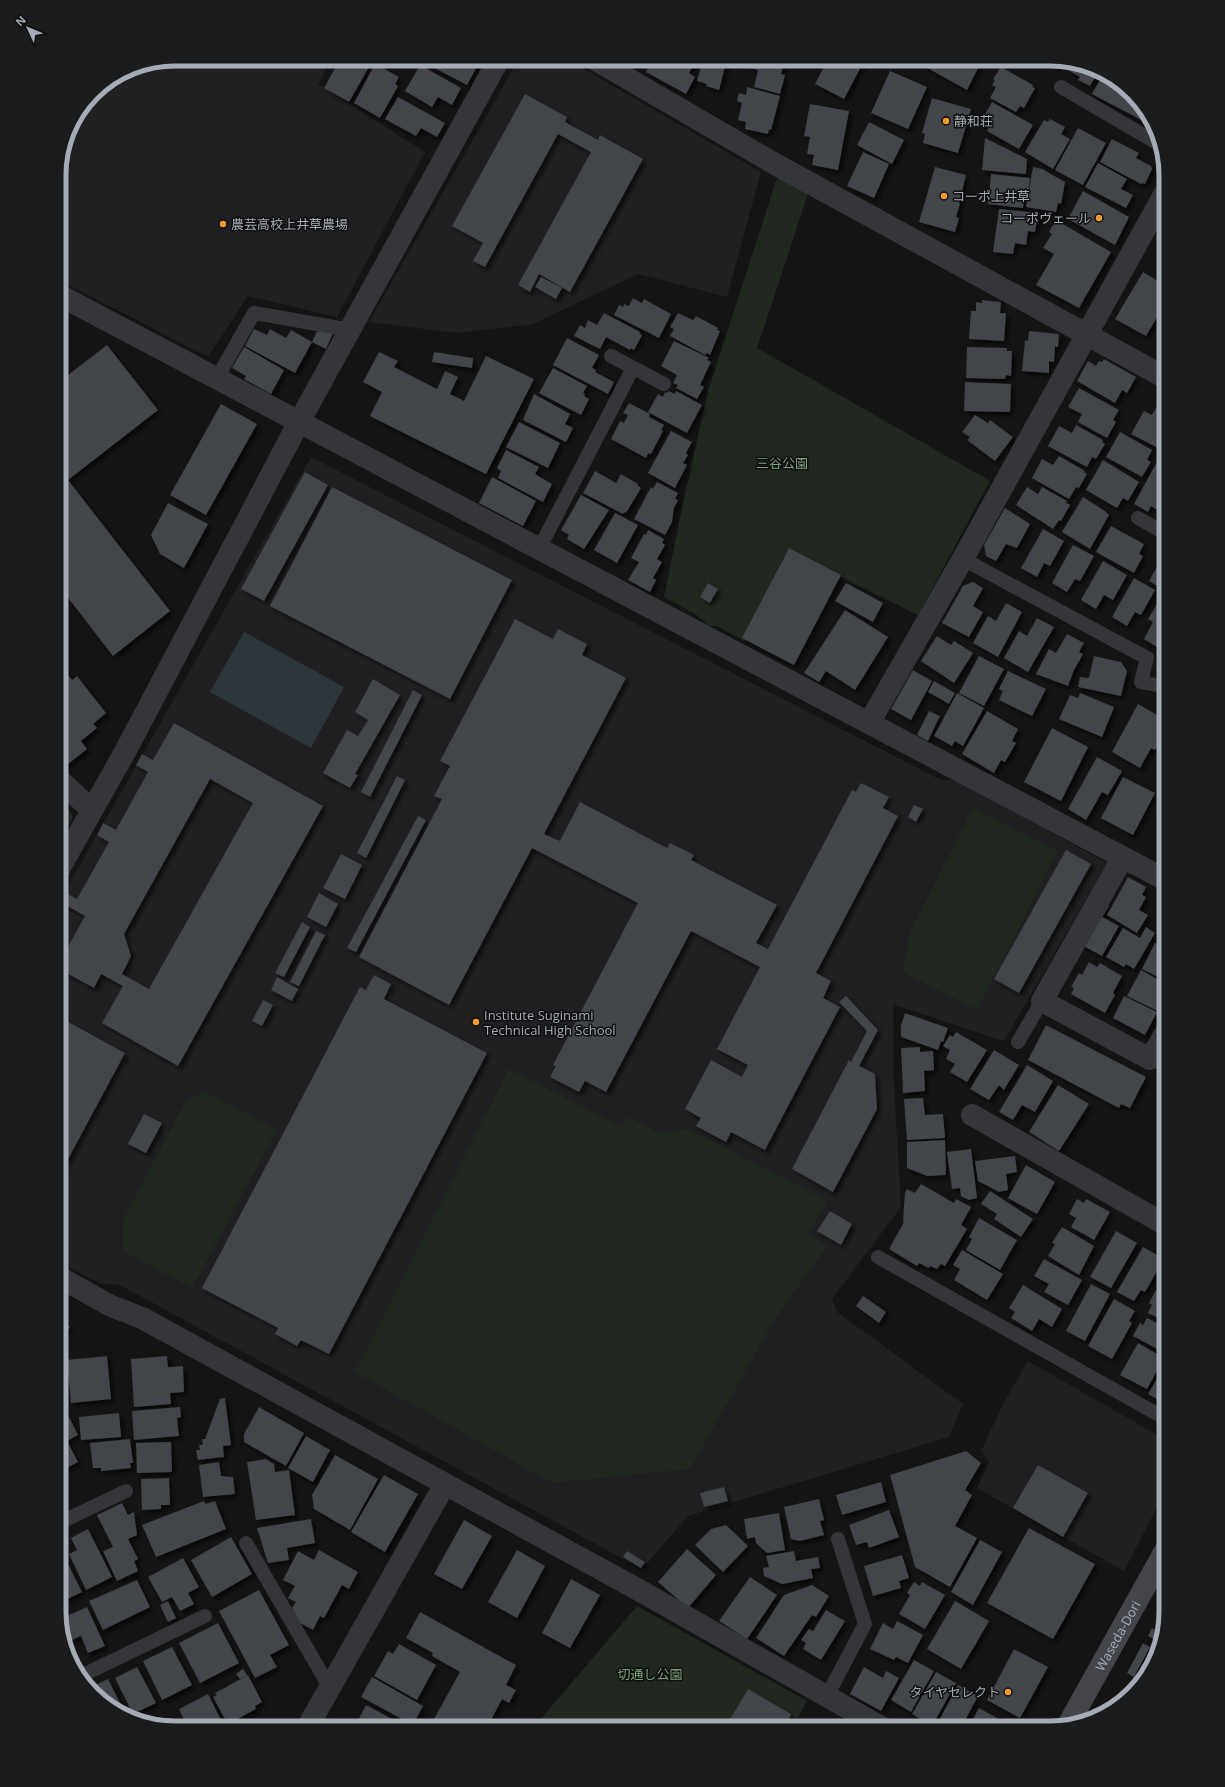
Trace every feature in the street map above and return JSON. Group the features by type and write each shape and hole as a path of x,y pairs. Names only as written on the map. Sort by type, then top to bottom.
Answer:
{"main road":[{"name":"Waseda-Dori","path":"1072,1718 1159,1562"}],"street":[{"path":"66,856 126,750 299,422 496,66"},
{"path":"606,66 775,164 1159,374"},
{"path":"869,723 963,559 1159,204"},
{"path":"66,299 1159,876"},
{"path":"66,786 92,810"},
{"path":"1123,857 1042,1001 1150,1060 1159,1044"},
{"path":"972,1115 1159,1221"},
{"path":"66,1281 110,1306 142,1318 637,1589 871,1721"},
{"path":"311,1721 445,1484"}],"lane":[{"path":"1061,87 1153,140"},
{"path":"217,378 254,313 351,330"},
{"path":"611,356 664,384"},
{"path":"538,549 633,368"},
{"path":"1138,518 1159,530"},
{"path":"963,559 1147,658 1141,682 1159,686"},
{"path":"1018,1042 1042,1001"},
{"path":"878,1257 1159,1415"},
{"path":"66,1520 126,1491"},
{"path":"827,1696 864,1624 838,1539"},
{"path":"246,1542 330,1688"},
{"path":"86,1674 205,1616"}],"shaded area":[{"name":"農芸高校上井草農場","path":"175,66 327,66 318,84 425,152 337,317 248,296 208,357 66,284 66,168 74,133 89,109 103,93 133,74 147,70"},
{"path":"515,66 579,66 761,172 727,297 638,274 533,324 456,333 369,322"},
{"name":"Institute Suginami Technical High School","path":"311,457 941,780 956,780 1107,863 1004,1041 893,1004 894,1086 901,1207 832,1299 837,1312 963,1404 949,1437 688,1516 642,1569 120,1285 101,1284 66,1266 66,890"},
{"path":"244,632 344,687 311,748 210,692"},
{"path":"1028,1361 1159,1436 1159,1504 1124,1571 977,1488 989,1462 981,1451 1003,1404"}],"green space":[{"name":"三谷公園","path":"778,175 809,191 757,348 990,481 918,615 794,554 784,556 744,641 717,626 709,626 697,615 664,597 708,391"},
{"path":"66,805 73,817 66,829"},
{"path":"973,808 1058,851 977,1010 903,972 910,932"},
{"path":"509,1069 622,1127 628,1117 659,1133 688,1129 828,1201 808,1234 827,1246 774,1321 690,1469 552,1483 355,1372"},
{"path":"204,1091 277,1130 192,1288 123,1251 123,1220 185,1102"},
{"name":"切通し公園","path":"637,1606 807,1701 796,1721 539,1721"}],"building":[{"path":"336,66 369,67 349,102 324,88"},
{"path":"374,66 379,66 399,77 395,84 398,86 380,118 354,103"},
{"path":"419,66 461,88 452,105 438,97 432,107 405,91"},
{"path":"431,66 477,66 467,85"},
{"path":"649,66 692,66 689,73 695,77 686,94 646,72"},
{"path":"701,66 725,66 719,90 706,86 707,84 697,81"},
{"path":"750,66 783,66 781,74 785,75 780,94 754,87 758,70 750,68"},
{"path":"824,66 861,66 844,99 815,84"},
{"path":"924,66 979,66 967,90"},
{"path":"1001,67 1033,85 1032,87 1035,88 1024,108 1020,106 1016,112 990,98 996,87 992,85 995,80 993,79"},
{"path":"1067,67 1071,68 1096,76 1090,86 1078,80 1080,77 1066,69"},
{"path":"890,71 927,87 908,129 871,113"},
{"path":"1100,79 1127,98 1144,122 1092,94"},
{"path":"747,87 780,96 771,130 769,129 768,134 745,129 746,122 738,120 742,103 737,101 739,93 746,95"},
{"path":"525,94 567,117 565,122 598,140 600,135 643,159 570,292 539,274 530,292 518,285 591,152 558,134 485,267 473,261 483,243 452,226"},
{"path":"398,97 445,123 437,137 421,128 416,136 385,119"},
{"name":"静和荘","path":"932,98 971,109 958,153 923,143 925,134 922,133"},
{"path":"992,102 1033,125 1019,149 987,131 992,121 984,116"},
{"path":"810,104 849,111 838,170 812,165 814,155 807,154 810,137 804,136"},
{"path":"1050,119 1065,127 1061,134 1070,139 1053,169 1025,152 1044,120 1048,122"},
{"path":"869,122 904,140 892,164 857,145"},
{"path":"1078,128 1106,143 1083,185 1055,170"},
{"path":"985,138 1027,159 1026,174 982,170"},
{"path":"1112,139 1139,153 1136,158 1151,166 1152,169 1145,184 1141,184 1100,162"},
{"path":"863,152 889,164 874,198 847,186"},
{"path":"1098,163 1127,179 1121,189 1133,195 1126,208 1085,187"},
{"name":"コーポ上井草","path":"935,167 966,175 956,217 959,218 955,232 919,222"},
{"path":"1033,167 1042,169 1065,182 1061,204 1058,203 1056,212 1026,207"},
{"path":"991,174 1030,178 1028,194 1025,193 1023,208 988,204"},
{"name":"コーポヴェール","path":"1083,191 1129,217 1115,245 1068,219"},
{"path":"999,209 1038,213 1035,232 1028,231 1026,245 1015,243 1013,254 993,252"},
{"path":"1056,220 1111,252 1079,308 1036,285 1054,254 1043,248 1052,234 1049,232"},
{"path":"1143,272 1159,282 1159,314 1146,336 1115,319"},
{"path":"541,277 562,288 556,299 535,287"},
{"path":"633,298 642,303 644,299 671,314 659,338 614,315 619,305 623,307 624,304 629,306"},
{"path":"982,300 1001,302 1000,313 1006,313 1004,341 969,339 971,311 976,311 976,302 982,303"},
{"path":"604,313 640,332 639,333 642,335 634,350 631,348 630,350 606,337 600,349 574,336 580,325 585,328 588,320 597,325"},
{"path":"678,313 693,320 696,316 718,328 717,330 720,331 710,355 707,353 705,355 670,336 674,329 670,327"},
{"path":"254,329 267,335 270,329 286,338 291,330 312,342 295,373 245,346"},
{"path":"317,331 333,333 326,349 312,342"},
{"path":"1029,331 1059,334 1058,347 1055,346 1054,362 1049,361 1049,373 1022,371 1025,340 1028,341"},
{"path":"567,338 599,355 592,368 596,370 595,372 614,382 608,394 553,365"},
{"path":"674,341 709,358 707,360 711,362 700,385 704,387 697,399 676,388 678,385 673,383 677,375 661,366"},
{"path":"107,345 158,410 68,480 170,611 113,656 66,595 66,377"},
{"path":"244,347 284,370 271,394 244,379 246,376 232,368"},
{"path":"967,347 1007,348 1007,351 1012,351 1011,376 1006,375 1005,379 966,378"},
{"path":"379,352 398,361 394,367 437,389 445,371 458,377 450,394 464,401 486,356 534,379 486,474 370,416 382,392 363,382"},
{"path":"434,352 473,358 472,368 432,362"},
{"path":"1104,359 1136,377 1127,393 1122,390 1115,403 1077,381 1088,361 1096,366 1099,361 1102,362"},
{"path":"553,368 587,386 583,393 585,394 584,396 589,399 581,415 539,393"},
{"path":"965,382 1011,384 1010,412 964,411"},
{"path":"1079,388 1119,410 1113,420 1116,422 1107,438 1078,422 1082,414 1068,407"},
{"path":"669,391 675,394 676,391 702,405 687,433 648,412 658,394 663,397 665,392 667,393"},
{"path":"534,394 570,414 565,424 573,428 566,442 523,420"},
{"path":"1159,402 1158,448 1131,434 1144,411 1152,415"},
{"path":"629,403 650,414 649,417 664,425 661,430 663,431 651,454 648,453 646,458 611,439 620,421 624,423 628,415 623,413"},
{"path":"221,404 257,424 206,515 170,495"},
{"path":"975,415 988,423 990,420 1013,437 995,461 967,440 970,437 962,432"},
{"path":"519,422 560,443 548,468 506,447"},
{"path":"1076,425 1103,440 1102,442 1105,444 1096,459 1092,457 1087,467 1048,446 1059,426 1072,433"},
{"path":"671,431 692,442 686,453 688,455 683,463 687,465 675,488 648,473"},
{"path":"1120,432 1152,450 1147,460 1151,462 1142,477 1106,457"},
{"path":"506,450 539,467 535,474 552,484 543,502 498,478 501,471 497,468"},
{"path":"1059,456 1085,471 1084,472 1087,474 1079,488 1076,487 1069,499 1032,478 1042,459 1053,465"},
{"path":"1103,460 1139,482 1128,501 1123,498 1117,508 1086,490"},
{"path":"1159,460 1159,511 1151,506 1148,512 1134,504"},
{"path":"595,471 616,483 621,474 638,484 637,485 641,488 626,513 624,512 623,514 583,493"},
{"path":"305,472 328,485 264,601 241,589"},
{"path":"492,477 536,501 523,526 479,503"},
{"path":"657,482 678,493 675,499 678,500 674,508 672,522 665,535 634,519 651,487 653,489"},
{"path":"332,487 512,580 450,699 270,606"},
{"path":"1027,487 1038,494 1042,487 1067,501 1066,503 1070,505 1061,521 1059,520 1053,529 1016,505"},
{"path":"581,495 609,510 584,549 567,539 569,535 561,530"},
{"path":"1083,497 1109,515 1090,549 1062,532"},
{"path":"168,503 208,524 184,568 160,554 151,535"},
{"path":"1005,508 1030,524 1017,548 1006,544 996,561 986,556 984,545"},
{"path":"615,513 638,525 617,563 594,550"},
{"path":"1111,526 1144,544 1139,554 1143,556 1134,573 1096,552"},
{"path":"1043,529 1064,541 1050,566 1044,563 1037,577 1021,568"},
{"path":"648,530 664,539 662,543 665,545 657,559 662,562 653,578 656,580 650,592 628,580 639,562 631,558 644,534 646,535"},
{"path":"1073,545 1094,556 1080,581 1075,579 1067,592 1052,583"},
{"path":"789,548 841,575 794,665 742,638"},
{"path":"1103,561 1127,575 1113,600 1104,595 1096,609 1081,600"},
{"path":"1159,564 1159,587 1149,581"},
{"path":"1134,578 1155,590 1141,615 1135,612 1127,626 1112,617"},
{"path":"973,582 983,588 973,606 983,612 969,637 942,623 963,586"},
{"path":"708,583 718,589 710,603 700,597"},
{"path":"846,583 883,603 873,622 835,601"},
{"path":"1159,601 1159,648 1144,639 1153,622 1148,619"},
{"path":"1006,603 1022,612 998,657 973,643 988,616 996,621"},
{"path":"845,610 888,637 855,690 826,671 819,682 804,673"},
{"path":"1037,618 1054,627 1028,672 1004,658 1019,631 1027,636"},
{"path":"515,619 553,639 558,629 587,644 582,655 626,678 544,834 560,841 580,802 667,848 670,843 694,855 691,860 777,905 756,943 768,949 852,790 856,792 861,783 889,797 883,808 898,816 816,973 831,981 823,998 840,1007 765,1150 731,1132 726,1142 696,1126 701,1118 685,1109 711,1060 742,1077 748,1065 717,1049 760,967 691,931 606,1092 585,1081 579,1092 550,1077 556,1066 553,1065 638,903 532,848 449,1005 359,957 442,799 434,796 450,766 440,761"},
{"path":"1067,634 1084,643 1079,652 1083,654 1074,670 1068,686 1036,674 1049,649 1056,653"},
{"path":"937,636 951,645 954,641 973,653 954,683 921,661"},
{"path":"979,656 1004,669 984,706 959,693"},
{"path":"1094,656 1121,662 1127,671 1121,696 1078,687 1080,677 1089,678"},
{"path":"1159,659 1159,672 1157,669"},
{"path":"913,670 932,681 911,720 891,709"},
{"path":"1008,671 1046,689 1032,716 999,700 1003,691 999,689"},
{"path":"66,673 72,680 77,676 106,713 93,724 97,728 81,741 87,749 66,766"},
{"path":"373,679 400,695 355,774 358,775 350,788 323,773 347,730 358,736 368,720 355,712"},
{"path":"934,681 955,693 949,704 928,692"},
{"path":"413,690 422,695 370,797 361,792"},
{"path":"957,693 984,708 963,746 955,741 952,746 934,736"},
{"path":"1080,693 1114,707 1102,737 1059,719 1070,695 1078,698"},
{"path":"1138,704 1159,716 1159,743 1155,750 1151,748 1140,768 1112,752"},
{"path":"929,711 940,716 928,741 917,735"},
{"path":"987,711 1018,729 1012,741 1016,743 1005,762 1001,760 994,773 962,754"},
{"path":"174,723 323,806 178,1066 102,1023 123,986 101,974 94,988 66,973 66,950 85,916 66,905 66,897 68,894 77,899 109,842 97,835 103,823 116,830 148,772 136,765 142,754 153,760","holes":["210,779 253,803 149,989 122,974 131,956 124,934"]},
{"path":"1052,728 1088,747 1061,801 1024,782"},
{"path":"1097,757 1122,771 1108,795 1102,792 1086,820 1068,809"},
{"path":"397,776 405,780 366,858 357,853"},
{"path":"1123,777 1155,793 1133,835 1101,818"},
{"path":"914,805 923,809 916,822 908,817"},
{"path":"418,816 426,820 356,952 347,948"},
{"path":"1066,850 1091,864 1019,993 994,979"},
{"path":"341,854 362,865 345,899 323,888"},
{"path":"1128,877 1146,887 1142,895 1146,897 1139,910 1148,915 1137,933 1107,915"},
{"path":"319,893 338,904 326,927 307,917"},
{"path":"1100,902 1109,906 1102,917 1119,926 1102,956 1078,943"},
{"path":"302,922 310,927 284,977 275,973"},
{"path":"1146,927 1155,933 1134,969 1126,964 1124,967 1106,957 1123,928 1140,938"},
{"path":"316,931 325,935 299,986 290,982"},
{"path":"1155,943 1159,945 1159,978 1142,969"},
{"path":"1089,962 1097,967 1100,963 1122,976 1113,993 1115,995 1105,1013 1071,994 1074,988 1071,987 1079,973 1082,975"},
{"path":"1141,970 1159,980 1159,1012 1127,996"},
{"path":"374,975 391,984 384,999 487,1053 329,1354 301,1340 297,1346 275,1334 278,1328 202,1288 360,987 366,990"},
{"path":"277,977 298,989 292,1001 271,990"},
{"path":"846,996 878,1030 859,1066 875,1074 877,1109 833,1192 792,1169 849,1060 851,1062 867,1031 839,1002"},
{"path":"1124,996 1157,1012 1145,1035 1113,1018"},
{"path":"263,1000 273,1005 262,1026 252,1021"},
{"path":"905,1013 948,1028 943,1042 941,1041 938,1050 901,1037 901,1025"},
{"path":"66,1021 125,1053 66,1163"},
{"path":"1046,1025 1146,1077 1130,1108 1121,1104 1119,1108 1028,1060"},
{"path":"956,1032 987,1050 967,1082 950,1072 955,1064 946,1059 950,1050 943,1046 950,1035 953,1037"},
{"path":"920,1047 920,1052 933,1051 934,1070 924,1071 925,1091 903,1093 901,1048"},
{"path":"994,1050 1019,1065 1004,1090 999,1085 989,1100 970,1089"},
{"path":"1027,1065 1053,1081 1035,1112 1022,1105 1013,1120 999,1112"},
{"path":"1058,1085 1089,1104 1059,1151 1029,1132"},
{"path":"923,1098 925,1115 943,1114 945,1138 907,1140 904,1099"},
{"path":"144,1114 162,1123 146,1153 128,1144"},
{"path":"945,1140 946,1175 927,1176 907,1168 907,1142"},
{"path":"971,1149 977,1198 969,1200 961,1196 960,1188 952,1189 947,1152"},
{"path":"1015,1156 1017,1172 1006,1174 1008,1190 999,1192 978,1181 975,1161"},
{"path":"1026,1165 1055,1182 1037,1214 1008,1198"},
{"path":"921,1184 954,1203 956,1199 971,1207 961,1225 967,1229 945,1266 941,1264 937,1269 930,1266 929,1268 919,1263 917,1266 889,1249 904,1222 905,1192 907,1189 915,1193"},
{"path":"990,1191 1033,1219 1021,1237 994,1219 997,1214 981,1204"},
{"path":"1077,1199 1084,1203 1086,1199 1110,1212 1094,1240 1071,1227 1076,1218 1069,1214"},
{"path":"830,1211 852,1224 841,1245 817,1231"},
{"path":"979,1218 1017,1240 1000,1270 966,1250 972,1239 969,1237"},
{"path":"1062,1227 1094,1246 1079,1275 1048,1256 1055,1244 1052,1243"},
{"path":"1116,1231 1137,1243 1111,1288 1090,1277"},
{"path":"1143,1247 1159,1256 1159,1268 1145,1292 1141,1290 1134,1301 1117,1292"},
{"path":"962,1250 1003,1274 987,1300 954,1280 960,1269 953,1265"},
{"path":"1044,1259 1082,1280 1068,1305 1044,1292 1049,1284 1034,1276"},
{"path":"1091,1284 1110,1294 1085,1341 1066,1331"},
{"path":"1023,1285 1062,1309 1052,1327 1039,1319 1032,1331 1011,1318 1015,1312 1009,1308"},
{"path":"1156,1290 1159,1292 1159,1318 1148,1313 1152,1305 1149,1303"},
{"path":"863,1296 886,1312 879,1323 856,1306"},
{"path":"1114,1299 1135,1311 1129,1321 1132,1323 1112,1359 1088,1346"},
{"path":"1147,1318 1159,1324 1159,1350 1133,1336 1140,1323 1143,1325"},
{"path":"66,1324 70,1327 66,1332"},
{"path":"1138,1343 1159,1355 1159,1367 1147,1389 1120,1375"},
{"path":"107,1356 111,1399 71,1403 67,1360"},
{"path":"167,1356 168,1367 183,1366 184,1392 170,1393 171,1404 134,1407 131,1359"},
{"path":"1158,1377 1159,1378 1159,1400 1148,1394"},
{"path":"225,1398 231,1445 223,1446 224,1457 198,1460 196,1450 200,1450 199,1445 203,1445 202,1439 205,1439 220,1399"},
{"path":"180,1407 181,1417 177,1418 179,1436 134,1440 132,1411"},
{"path":"259,1407 304,1433 286,1466 244,1442 244,1434"},
{"path":"119,1413 121,1437 81,1440 79,1417"},
{"path":"69,1417 78,1435 67,1441 78,1462 66,1468 66,1418"},
{"path":"306,1436 330,1450 313,1482 288,1468"},
{"path":"130,1439 133,1463 130,1463 131,1468 101,1471 101,1468 93,1468 90,1443"},
{"path":"171,1442 172,1472 137,1473 136,1443"},
{"path":"966,1451 981,1463 965,1490 972,1495 955,1526 977,1538 950,1587 915,1567 890,1475"},
{"path":"335,1455 378,1479 350,1530 314,1509 312,1495"},
{"path":"266,1459 274,1464 275,1472 289,1470 295,1515 256,1520 247,1462"},
{"path":"219,1462 221,1476 233,1477 235,1494 203,1497 199,1465"},
{"path":"1038,1465 1088,1493 1063,1537 1013,1508"},
{"path":"384,1475 418,1494 385,1552 351,1532"},
{"path":"169,1478 170,1505 161,1505 161,1509 142,1510 141,1479"},
{"path":"881,1482 886,1502 842,1515 836,1495"},
{"path":"724,1487 728,1501 704,1507 700,1493"},
{"path":"819,1499 824,1520 820,1521 824,1535 800,1541 791,1539 784,1507"},
{"path":"204,1501 205,1504 215,1501 226,1529 156,1557 142,1525"},
{"path":"122,1503 128,1515 134,1512 137,1535 128,1539 138,1559 134,1561 138,1571 117,1581 103,1551 113,1547 97,1515"},
{"path":"889,1510 899,1537 869,1548 867,1542 856,1545 849,1525"},
{"path":"779,1513 785,1550 767,1553 756,1543 755,1537 747,1539 744,1519"},
{"path":"311,1519 315,1543 287,1548 289,1560 268,1563 257,1528"},
{"path":"464,1520 492,1536 462,1589 434,1574"},
{"path":"726,1525 748,1546 723,1572 695,1545 711,1529"},
{"path":"1029,1528 1095,1564 1053,1639 987,1603"},
{"path":"88,1529 112,1577 86,1590 69,1554 77,1550 71,1538"},
{"path":"231,1537 252,1574 212,1597 191,1560"},
{"path":"980,1540 1002,1552 973,1605 951,1592"},
{"path":"687,1549 716,1575 688,1608 658,1582"},
{"path":"319,1550 358,1572 349,1589 342,1585 324,1618 320,1616 313,1630 300,1623 292,1608 296,1602 288,1598 295,1586 283,1580 298,1551 314,1560"},
{"path":"517,1550 545,1566 517,1618 488,1602"},
{"path":"627,1551 645,1562 641,1568 623,1557"},
{"path":"794,1551 796,1561 818,1557 820,1568 811,1569 813,1578 782,1584 764,1576 763,1568 769,1567 766,1556"},
{"path":"902,1555 909,1578 899,1581 901,1588 873,1596 864,1566"},
{"path":"183,1558 199,1587 188,1593 194,1604 180,1611 172,1597 162,1602 148,1577"},
{"path":"66,1560 82,1592 66,1600"},
{"path":"750,1577 777,1595 747,1639 719,1621"},
{"path":"571,1579 600,1595 570,1648 542,1633"},
{"path":"137,1580 150,1607 103,1630 89,1601"},
{"path":"914,1582 920,1586 922,1582 945,1595 925,1629 899,1614 910,1595 907,1593"},
{"path":"812,1585 829,1596 816,1617 812,1615 784,1656 756,1638 784,1595"},
{"path":"259,1590 289,1645 270,1655 277,1667 255,1678 219,1611"},
{"path":"168,1601 176,1618 168,1622 160,1605"},
{"path":"955,1601 989,1621 961,1669 927,1649"},
{"path":"87,1607 105,1646 88,1653 81,1636 72,1640 68,1632 66,1616"},
{"path":"826,1610 845,1621 821,1660 803,1649 806,1643 801,1640 809,1629 813,1631"},
{"path":"420,1612 516,1665 506,1685 516,1690 509,1703 502,1699 491,1720 493,1721 433,1721 460,1672 432,1656 433,1653 406,1638"},
{"path":"897,1621 923,1635 908,1663 896,1657 894,1660 870,1649 883,1623 893,1629"},
{"path":"218,1623 239,1663 200,1683 179,1643"},
{"path":"1152,1628 1157,1631 1155,1640 1148,1636"},
{"path":"1143,1643 1150,1647 1134,1677 1127,1673"},
{"path":"399,1644 436,1665 417,1700 374,1676 388,1651 393,1654"},
{"path":"172,1647 192,1685 162,1700 143,1661"},
{"path":"1014,1649 1048,1667 1020,1718 987,1700"},
{"path":"1146,1659 1148,1660 1138,1674 1141,1667"},
{"path":"914,1660 934,1671 911,1712 891,1700"},
{"path":"137,1667 156,1703 134,1713 132,1713 115,1678"},
{"path":"864,1667 883,1678 886,1671 899,1678 881,1711 850,1694"},
{"path":"243,1669 247,1675 240,1679 236,1674"},
{"path":"936,1672 956,1683 935,1721 924,1721 912,1714"},
{"path":"248,1675 262,1702 255,1706 256,1709 234,1721 229,1721 228,1718 225,1719 213,1697 217,1695 215,1693"},
{"path":"1137,1676 1136,1678 1130,1685 1133,1678"},
{"path":"372,1677 423,1706 415,1721 406,1721 361,1697"},
{"path":"108,1679 122,1706 109,1698 95,1685"},
{"path":"958,1685 978,1696 965,1721 939,1721"},
{"path":"748,1689 791,1714 788,1721 729,1721"},
{"path":"208,1694 222,1721 185,1721 179,1709"},
{"path":"366,1705 396,1721 358,1721"},
{"path":"979,1708 1002,1721 972,1721"}],"place":[{"name":"静和荘","path":"946,121"},
{"name":"コーポ上井草","path":"944,196"},
{"name":"コーポヴェール","path":"1099,218"},
{"name":"農芸高校上井草農場","path":"223,224"},
{"name":"Institute Suginami Technical High School","path":"476,1022"},
{"name":"タイヤセレクト","path":"1008,1692"}]}
